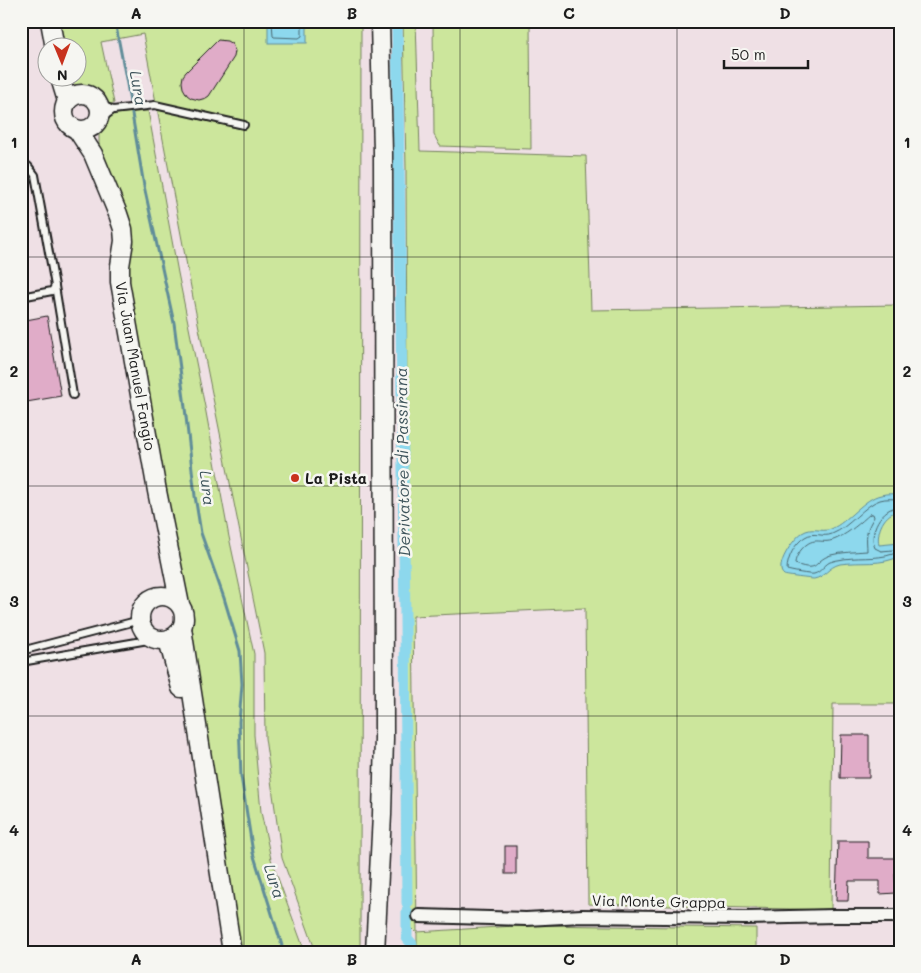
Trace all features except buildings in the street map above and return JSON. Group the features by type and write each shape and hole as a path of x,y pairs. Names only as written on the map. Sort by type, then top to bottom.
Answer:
{"street":[{"path":"50,21 53,38"},
{"path":"375,952 384,738 383,153 380,21"},
{"path":"67,88 74,98"},
{"path":"73,88 74,98"},
{"path":"91,96 105,106 100,112 97,122 89,129 78,131 72,129 64,119 64,107 74,98 91,96"},
{"name":"Via Juan Manuel Fangio","path":"93,154 97,122"},
{"name":"Via Juan Manuel Fangio","path":"78,131 93,154 123,229 124,241 120,266 120,282 173,594 183,610 184,622 182,628 232,952"},
{"path":"140,620 140,614 147,602 158,596 173,594"},
{"name":"Via Juan Manuel Fangio","path":"140,620 144,631 161,639 204,771"},
{"path":"161,639 174,637 182,628"},
{"name":"Via Monte Grappa","path":"419,916 526,918 582,916 745,918 900,916"}],"lane":[{"path":"105,106 155,105 244,125"},
{"path":"21,167 28,166 35,175 73,395"},
{"path":"21,297 52,291 55,286"},
{"path":"21,651 140,620"},
{"path":"21,662 161,639"}],"green space":[{"name":"La Pista","path":"56,21 361,21 360,952 316,952 282,858 265,738 264,653 194,303 143,34 101,42 114,103 104,105 94,93 84,88 88,88 88,38 59,38"},
{"path":"403,21 416,21 420,151 586,156 591,310 900,305 900,704 833,704 831,910 588,904 585,608 413,616 417,932 531,925 756,928 756,952 417,952 417,933 409,925 406,168"},
{"path":"433,21 530,21 531,149 440,146 434,135"},
{"path":"148,111 229,537 254,654 254,735 261,812 271,859 305,952 244,952 236,932 203,707 199,699 125,281 99,153 99,124 106,116"}],"water":[{"path":"268,21 307,21 307,43 268,43"},
{"path":"886,494 900,494 900,511 894,512 882,524 878,540 879,545 900,543 900,556 886,561 840,564 814,579 784,575 781,571 786,553 802,533 810,530 831,529 875,497"}],"waterway":[{"name":"Lura","path":"115,21 144,186 174,323 201,533 240,651 242,684 239,722 241,776 253,853 284,952"},
{"name":"Derivatore di Passirana","path":"397,21 407,903"},
{"name":"Derivatore di Passirana","path":"407,911 407,938 412,944 411,952"}],"place":[{"name":"La Pista","path":"295,478"}]}
